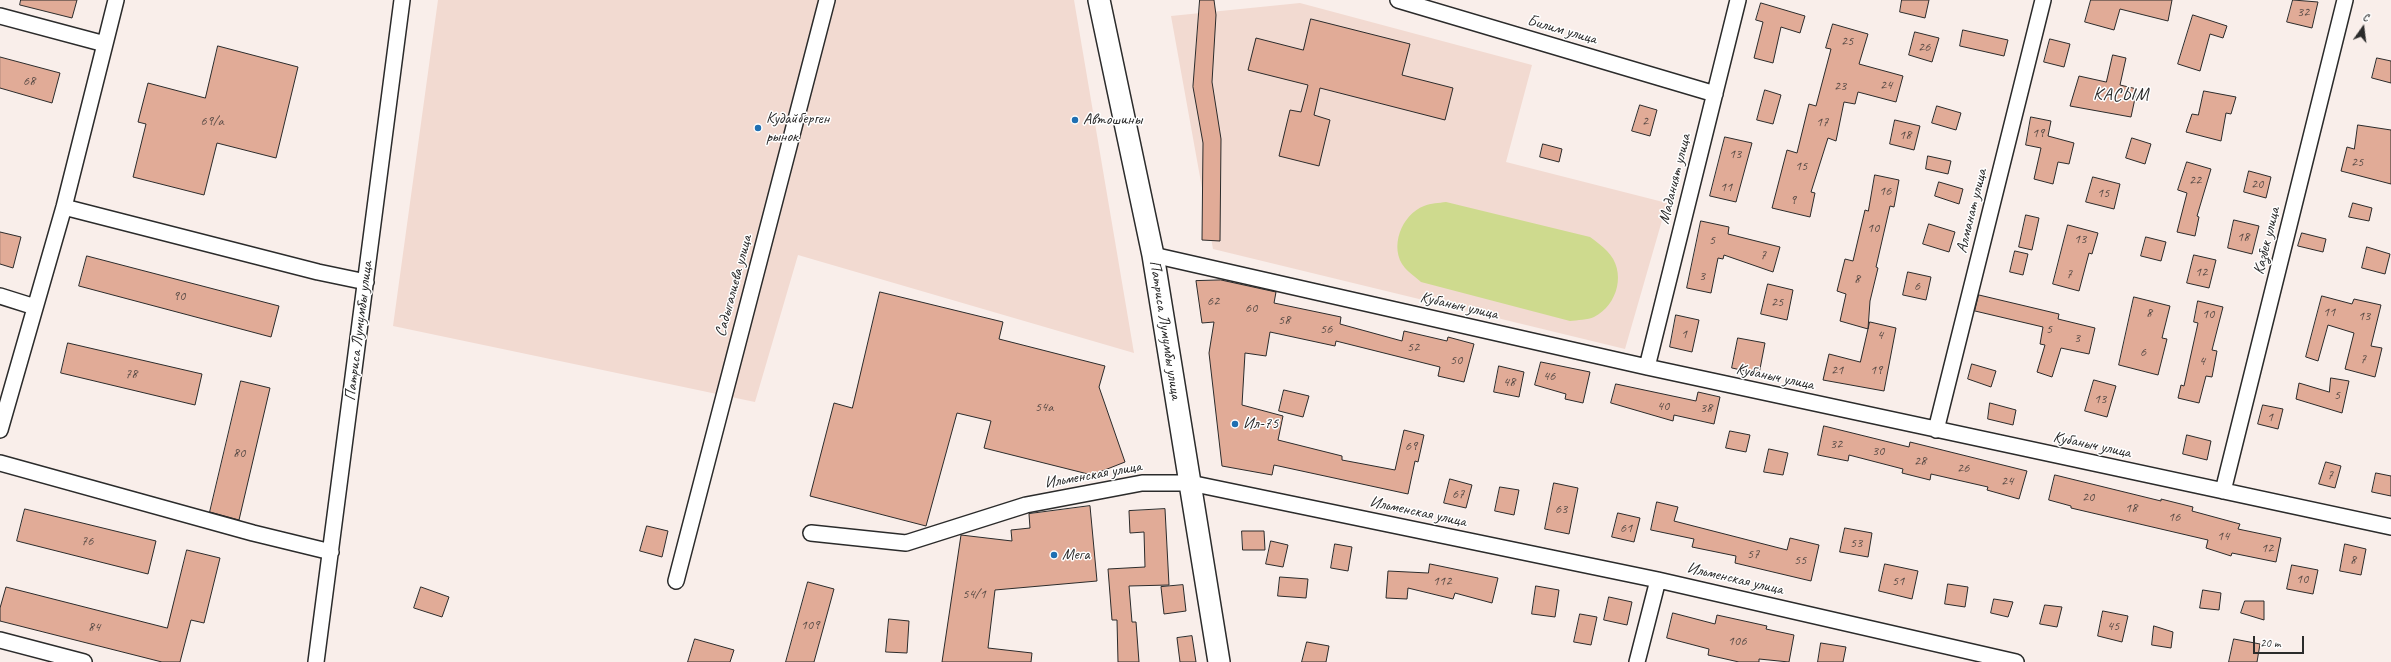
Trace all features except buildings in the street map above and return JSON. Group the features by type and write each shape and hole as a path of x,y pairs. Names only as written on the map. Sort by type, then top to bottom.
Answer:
{"street":[{"path":"0,430 64,207 116,0"},
{"name":"Патриса Лумумбы улица","path":"316,662 402,0"},
{"name":"Садыгалиева улица","path":"676,581 827,0"},
{"name":"Патриса Лумумбы улица","path":"1099,0 1153,255 1219,662"},
{"name":"Билим улица","path":"1398,0 1715,94"},
{"name":"Маданият улица","path":"1647,368 1738,0"},
{"name":"Алманат улица","path":"1936,430 2043,0"},
{"name":"Казбек улица","path":"2223,490 2346,0"},
{"path":"0,16 105,44"},
{"path":"64,207 310,270 366,282"},
{"name":"Кубаныч улица","path":"1153,255 1647,368 2391,527"},
{"path":"0,296 35,307"},
{"path":"0,463 253,533 331,552"},
{"name":"Ильменская улица","path":"811,533 906,543 1026,505 1142,483 1190,483 1658,580 2016,662"},
{"path":"1637,662 1658,580"},
{"path":"0,640 84,662"}],"shaded area":[{"name":"Кудайберген рынок","path":"438,0 1074,0 1134,353 798,255 755,402 393,326"},
{"path":"1300,3 1532,65 1506,162 1667,203 1625,349 1213,249 1171,16"}],"green space":[{"path":"1446,202 1590,237 1607,251 1617,268 1618,278 1614,296 1602,312 1594,317 1570,321 1421,282 1405,268 1400,260 1398,242 1400,232 1409,216 1416,210 1429,204"}],"place":[{"name":"Автошины","path":"1075,120"},
{"name":"Кудайберген рынок","path":"758,128"},
{"name":"Ил-75","path":"1235,424"},
{"name":"Мега","path":"1054,555"}],"district":[{"name":"КАСЫМ","path":"2121,95"}]}
